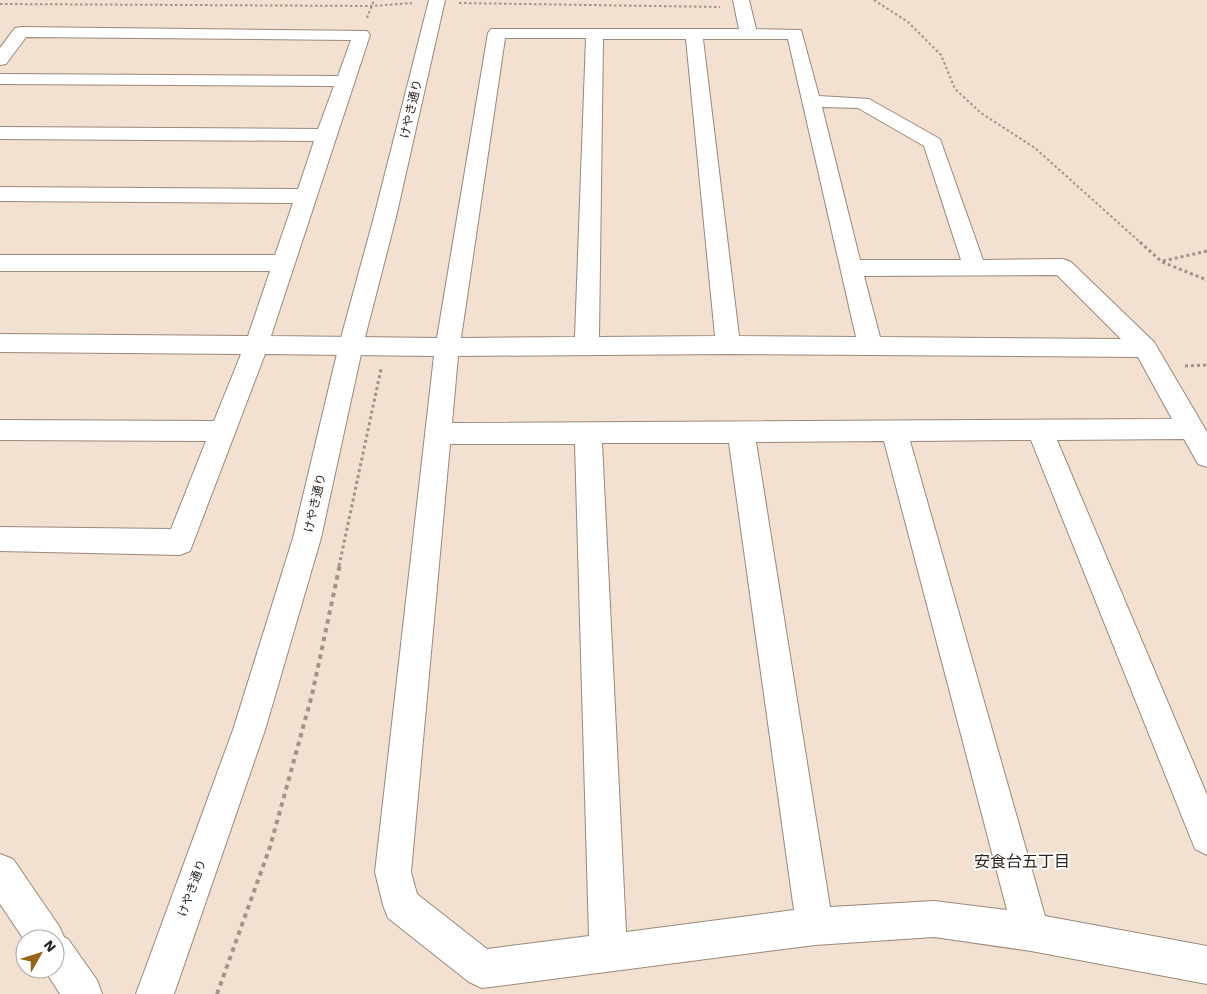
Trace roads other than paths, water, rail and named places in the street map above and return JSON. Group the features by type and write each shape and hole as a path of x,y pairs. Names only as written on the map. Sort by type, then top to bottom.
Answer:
{"street":[{"name":"けやき通り","path":"155,994 249,730 304,548 351,345 385,217 436,2"},
{"path":"742,3 749,34"},
{"path":"0,60 21,32 361,35 257,344 180,542 0,539"},
{"path":"870,346 795,34 498,33 447,347 393,872 401,905 482,969 815,926 934,918 1031,932 1207,965"},
{"path":"587,346 594,33"},
{"path":"694,34 728,346"},
{"path":"0,79 344,81"},
{"path":"811,101 862,103 933,144 975,268"},
{"path":"0,133 326,135"},
{"path":"0,194 306,196"},
{"path":"0,263 284,263"},
{"path":"851,268 1063,268 1145,348 1207,456"},
{"path":"0,343 447,347 870,346 1145,348"},
{"path":"439,434 1192,429"},
{"path":"0,430 223,431"},
{"path":"1040,430 1207,837"},
{"path":"894,431 1031,932"},
{"path":"741,432 815,926"},
{"path":"588,433 608,953"},
{"path":"0,872 39,929"},
{"path":"65,966 84,994"}],"district":[{"name":"安食台五丁目","path":"1022,861"}]}
